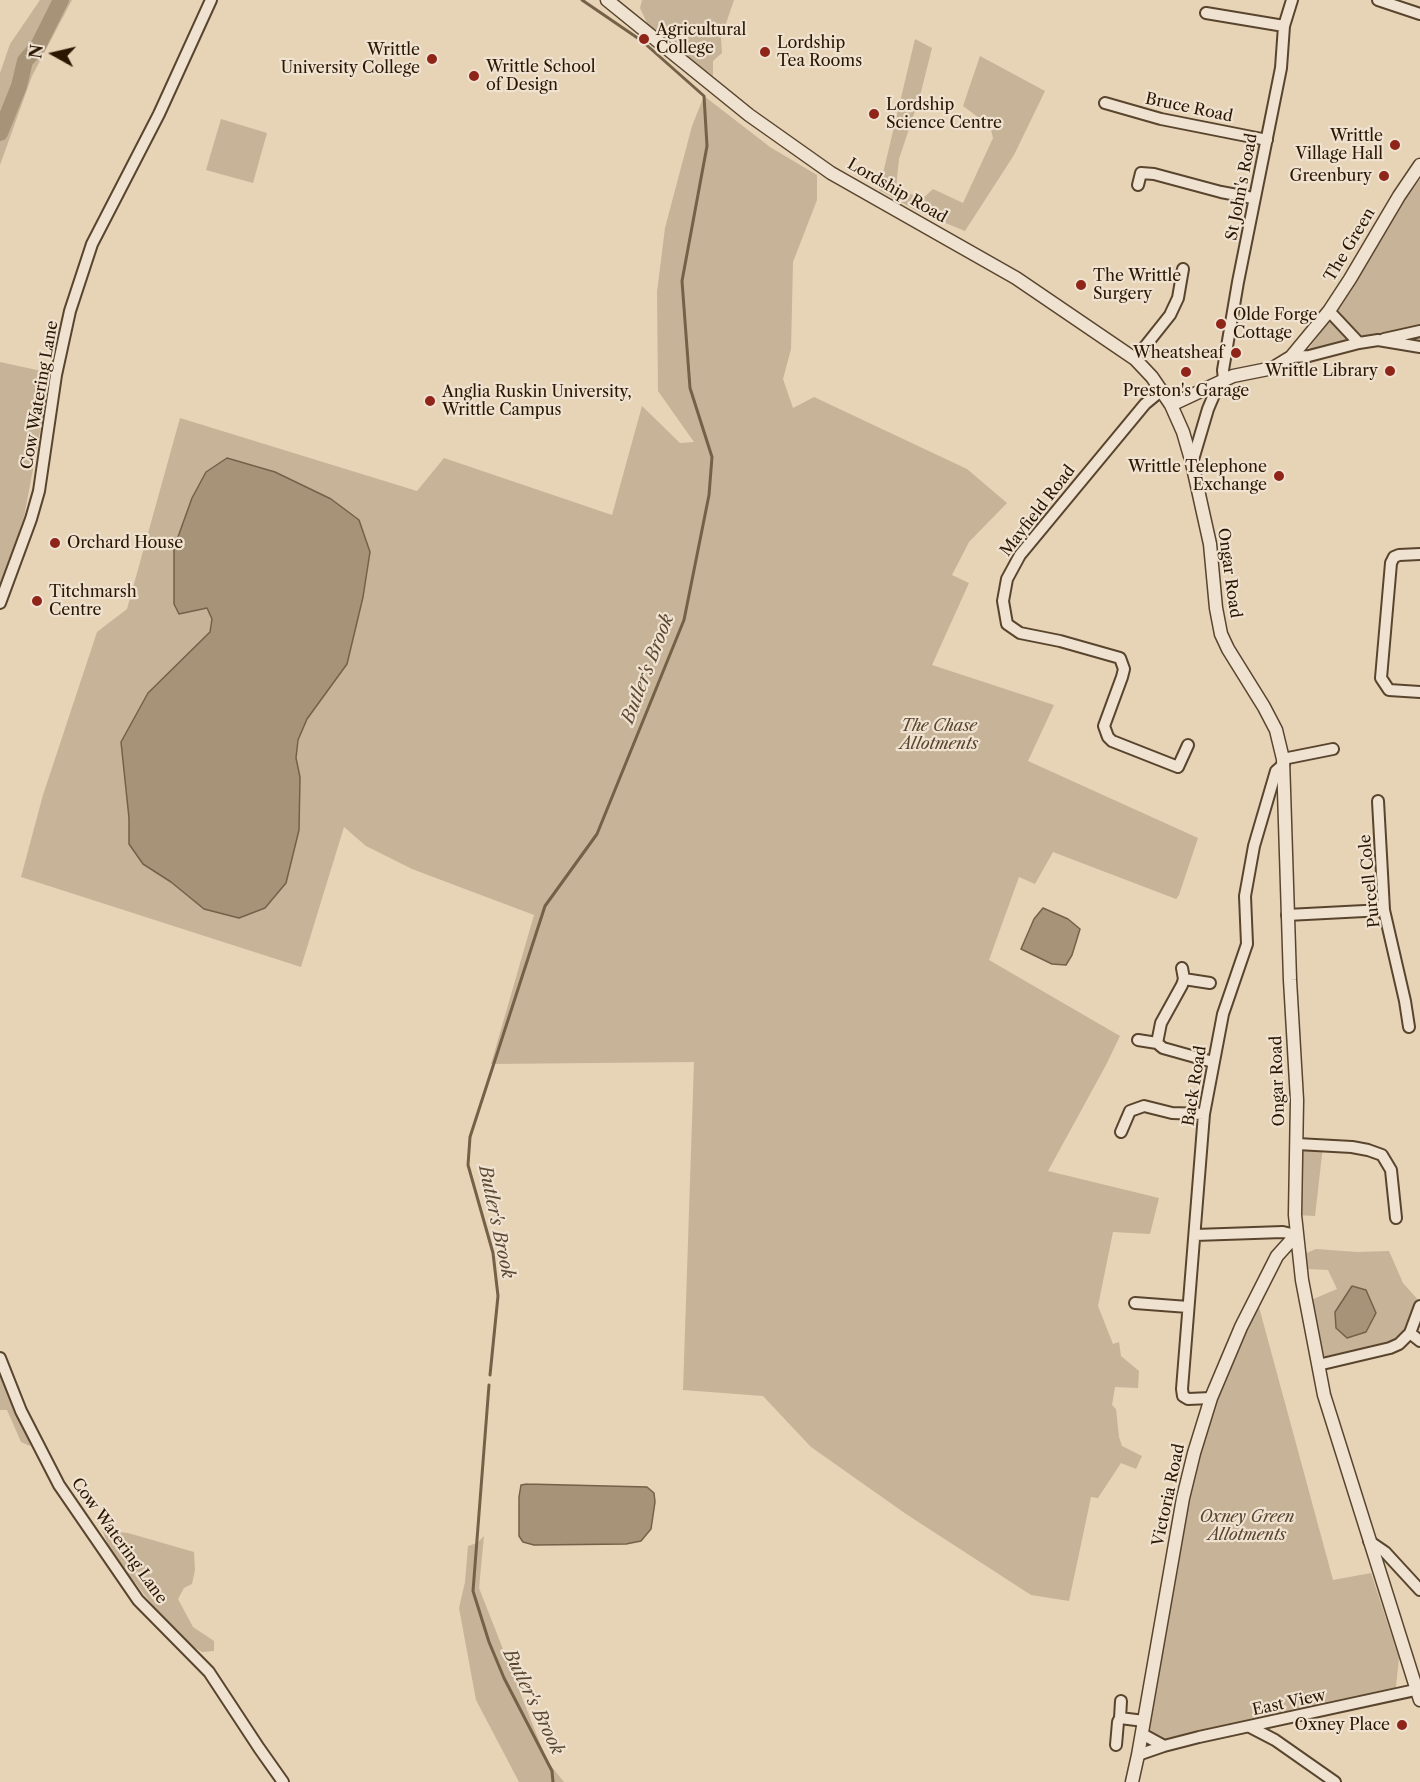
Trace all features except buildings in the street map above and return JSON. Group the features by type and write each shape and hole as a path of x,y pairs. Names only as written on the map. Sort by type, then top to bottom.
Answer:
{"street":[{"name":"Cow Watering Lane","path":"0,603 39,491 56,375 70,311 92,244 159,114 211,0"},
{"name":"Lordship Road","path":"606,0 749,115 831,173 1016,278 1135,359 1172,405"},
{"name":"St John's Road","path":"1222,382 1253,198 1281,68 1284,26 1292,0"},
{"path":"1378,0 1420,14"},
{"path":"1414,0 1420,14"},
{"path":"1206,13 1284,26"},
{"name":"Bruce Road","path":"1105,103 1161,119 1267,140"},
{"name":"The Green","path":"1172,405 1233,376 1273,369 1291,357 1329,311 1420,165"},
{"path":"1138,185 1141,173 1154,174 1253,198"},
{"path":"1135,359 1170,315 1178,298 1183,269"},
{"path":"1329,311 1359,343"},
{"name":"The Green","path":"1291,357 1309,356 1420,331"},
{"name":"The Green","path":"1378,340 1420,347"},
{"name":"Ongar Road","path":"1192,463 1208,409 1222,382"},
{"name":"Mayfield Road","path":"1162,390 1145,404 1020,555 1007,579 1003,601 1007,624 1020,633 1081,646 1120,658 1124,669 1104,726 1107,737 1112,741 1178,767 1188,745"},
{"name":"Ongar Road","path":"1172,405 1184,432 1210,544 1216,608 1221,634 1276,730 1283,762 1287,915 1297,1100 1296,1235 1302,1281 1324,1395 1419,1693"},
{"path":"1420,554 1399,555 1394,557 1391,563 1381,678 1389,690 1420,692"},
{"path":"1283,762 1334,749"},
{"name":"Back Road","path":"1211,1398 1188,1399 1183,1396 1204,1114 1223,1014 1247,944 1245,896 1254,846 1276,771 1283,762"},
{"name":"Purcell Cole","path":"1378,801 1384,910 1406,1001 1409,1027"},
{"path":"1287,915 1384,910"},
{"path":"1157,1043 1161,1023 1183,974 1210,983"},
{"path":"1138,1040 1157,1043 1163,1048 1214,1062"},
{"path":"1121,1132 1130,1111 1144,1106 1172,1113 1204,1114"},
{"path":"1297,1143 1352,1147 1382,1155 1390,1170 1396,1218"},
{"path":"1195,1235 1283,1232 1296,1235"},
{"name":"Victoria Road","path":"1132,1782 1183,1498 1211,1398 1241,1327 1270,1268 1277,1256 1296,1235"},
{"path":"1135,1303 1188,1307"},
{"path":"1318,1365 1399,1344 1410,1333 1420,1306"},
{"path":"1410,1333 1420,1341"},
{"name":"Cow Watering Lane","path":"0,1358 21,1411 59,1485 138,1600 209,1672 258,1748 284,1782"},
{"path":"1369,1541 1385,1552 1419,1587"},
{"name":"East View","path":"1138,1755 1164,1746 1250,1727 1419,1693"},
{"path":"1116,1745 1121,1701"},
{"path":"1120,1719 1143,1727 1164,1746"},
{"path":"1250,1727 1275,1740 1335,1782"}],"green space":[{"path":"40,0 72,0 32,76 0,165 0,73 10,44"},
{"path":"642,0 734,0 721,38 722,53 713,61 713,76 686,56 681,46 663,33 649,27 640,8"},
{"path":"915,39 932,48 920,96 899,159 896,188 922,199 933,189 963,203 993,138 990,126 963,106 980,56 1045,91 1014,155 965,231 921,213 879,190"},
{"name":"The Chase Allotments","path":"704,96 770,147 817,175 817,200 793,262 791,349 783,379 793,408 814,397 967,469 1007,503 969,542 952,575 969,583 932,665 1054,705 1028,761 1198,838 1176,899 1053,852 1035,884 1019,877 989,960 1120,1036 1048,1171 1159,1198 1150,1234 1113,1232 1098,1306 1113,1344 1119,1342 1121,1356 1139,1371 1138,1388 1115,1387 1112,1405 1116,1409 1122,1446 1142,1456 1136,1469 1121,1463 1098,1498 1091,1497 1069,1601 1031,1595 906,1514 811,1447 763,1396 683,1390 694,1062 491,1064 534,915 412,869 366,846 344,827 301,967 21,877 43,795 97,632 127,609 180,418 417,491 444,458 612,515 642,406 680,443 694,442 658,391 657,292 665,228 692,126"},
{"path":"221,119 267,133 253,183 206,170"},
{"path":"1420,179 1420,343 1399,340 1396,331 1308,350 1352,288 1399,205"},
{"path":"0,362 46,372 42,421 24,517 0,586"},
{"path":"1297,1144 1323,1146 1315,1216 1296,1215"},
{"path":"1316,1249 1357,1252 1389,1251 1403,1283 1420,1302 1402,1337 1386,1344 1319,1362 1311,1300 1337,1289 1328,1270 1306,1269 1304,1254"},
{"name":"Oxney Green Allotments","path":"1256,1296 1333,1580 1371,1573 1399,1658 1395,1696 1291,1711 1149,1742 1138,1755 1194,1453"},
{"path":"0,1373 31,1439 30,1446 21,1442 7,1410 0,1410"},
{"path":"102,1530 128,1533 194,1552 195,1570 192,1584 184,1588 178,1599 193,1627 214,1641 214,1651 202,1652 169,1626 111,1552"},
{"path":"484,1536 479,1588 547,1761 564,1782 519,1782 476,1700 459,1608 465,1582 468,1546 477,1543"}],"shaded area":[{"path":"227,458 275,472 331,499 359,520 370,552 363,597 347,664 307,719 298,740 296,758 300,777 299,830 286,883 265,908 239,918 204,909 171,882 143,864 129,844 129,818 121,742 148,693 210,632 212,619 207,608 179,614 174,604 174,548 192,498 206,472"},
{"path":"1043,908 1068,919 1080,929 1072,955 1066,965 1052,964 1021,949 1034,919"},
{"path":"1352,1286 1366,1290 1376,1313 1366,1332 1347,1338 1336,1328 1335,1312"},
{"path":"521,1485 647,1487 654,1493 655,1502 651,1529 641,1541 626,1544 534,1545 523,1542 519,1536 519,1497"}],"waterway":[{"path":"0,133 19,86 25,61 38,46 61,0"},
{"name":"Butler's Brook","path":"490,1375 498,1296 493,1253 468,1165 470,1137 545,906 597,834 684,620 709,495 712,457 690,388 682,281 707,146 704,96 642,41 582,0"},
{"name":"Butler's Brook","path":"489,1385 473,1591 489,1642 504,1678 552,1771 553,1782"}],"place":[{"name":"Agricultural College","path":"644,39"},
{"name":"Lordship Tea Rooms","path":"765,52"},
{"name":"Writtle University College","path":"432,59"},
{"name":"Writtle School of Design","path":"474,76"},
{"name":"Lordship Science Centre","path":"874,114"},
{"name":"Writtle Village Hall","path":"1395,145"},
{"name":"Greenbury","path":"1384,176"},
{"name":"The Writtle Surgery","path":"1081,285"},
{"name":"Olde Forge Cottage","path":"1221,324"},
{"name":"Wheatsheaf","path":"1236,353"},
{"name":"Writtle Library","path":"1390,371"},
{"name":"Preston's Garage","path":"1186,372"},
{"name":"Anglia Ruskin University, Writtle Campus","path":"430,401"},
{"name":"Writtle Telephone Exchange","path":"1279,476"},
{"name":"Orchard House","path":"55,543"},
{"name":"Titchmarsh Centre","path":"37,601"},
{"name":"Oxney Place","path":"1402,1725"}]}
